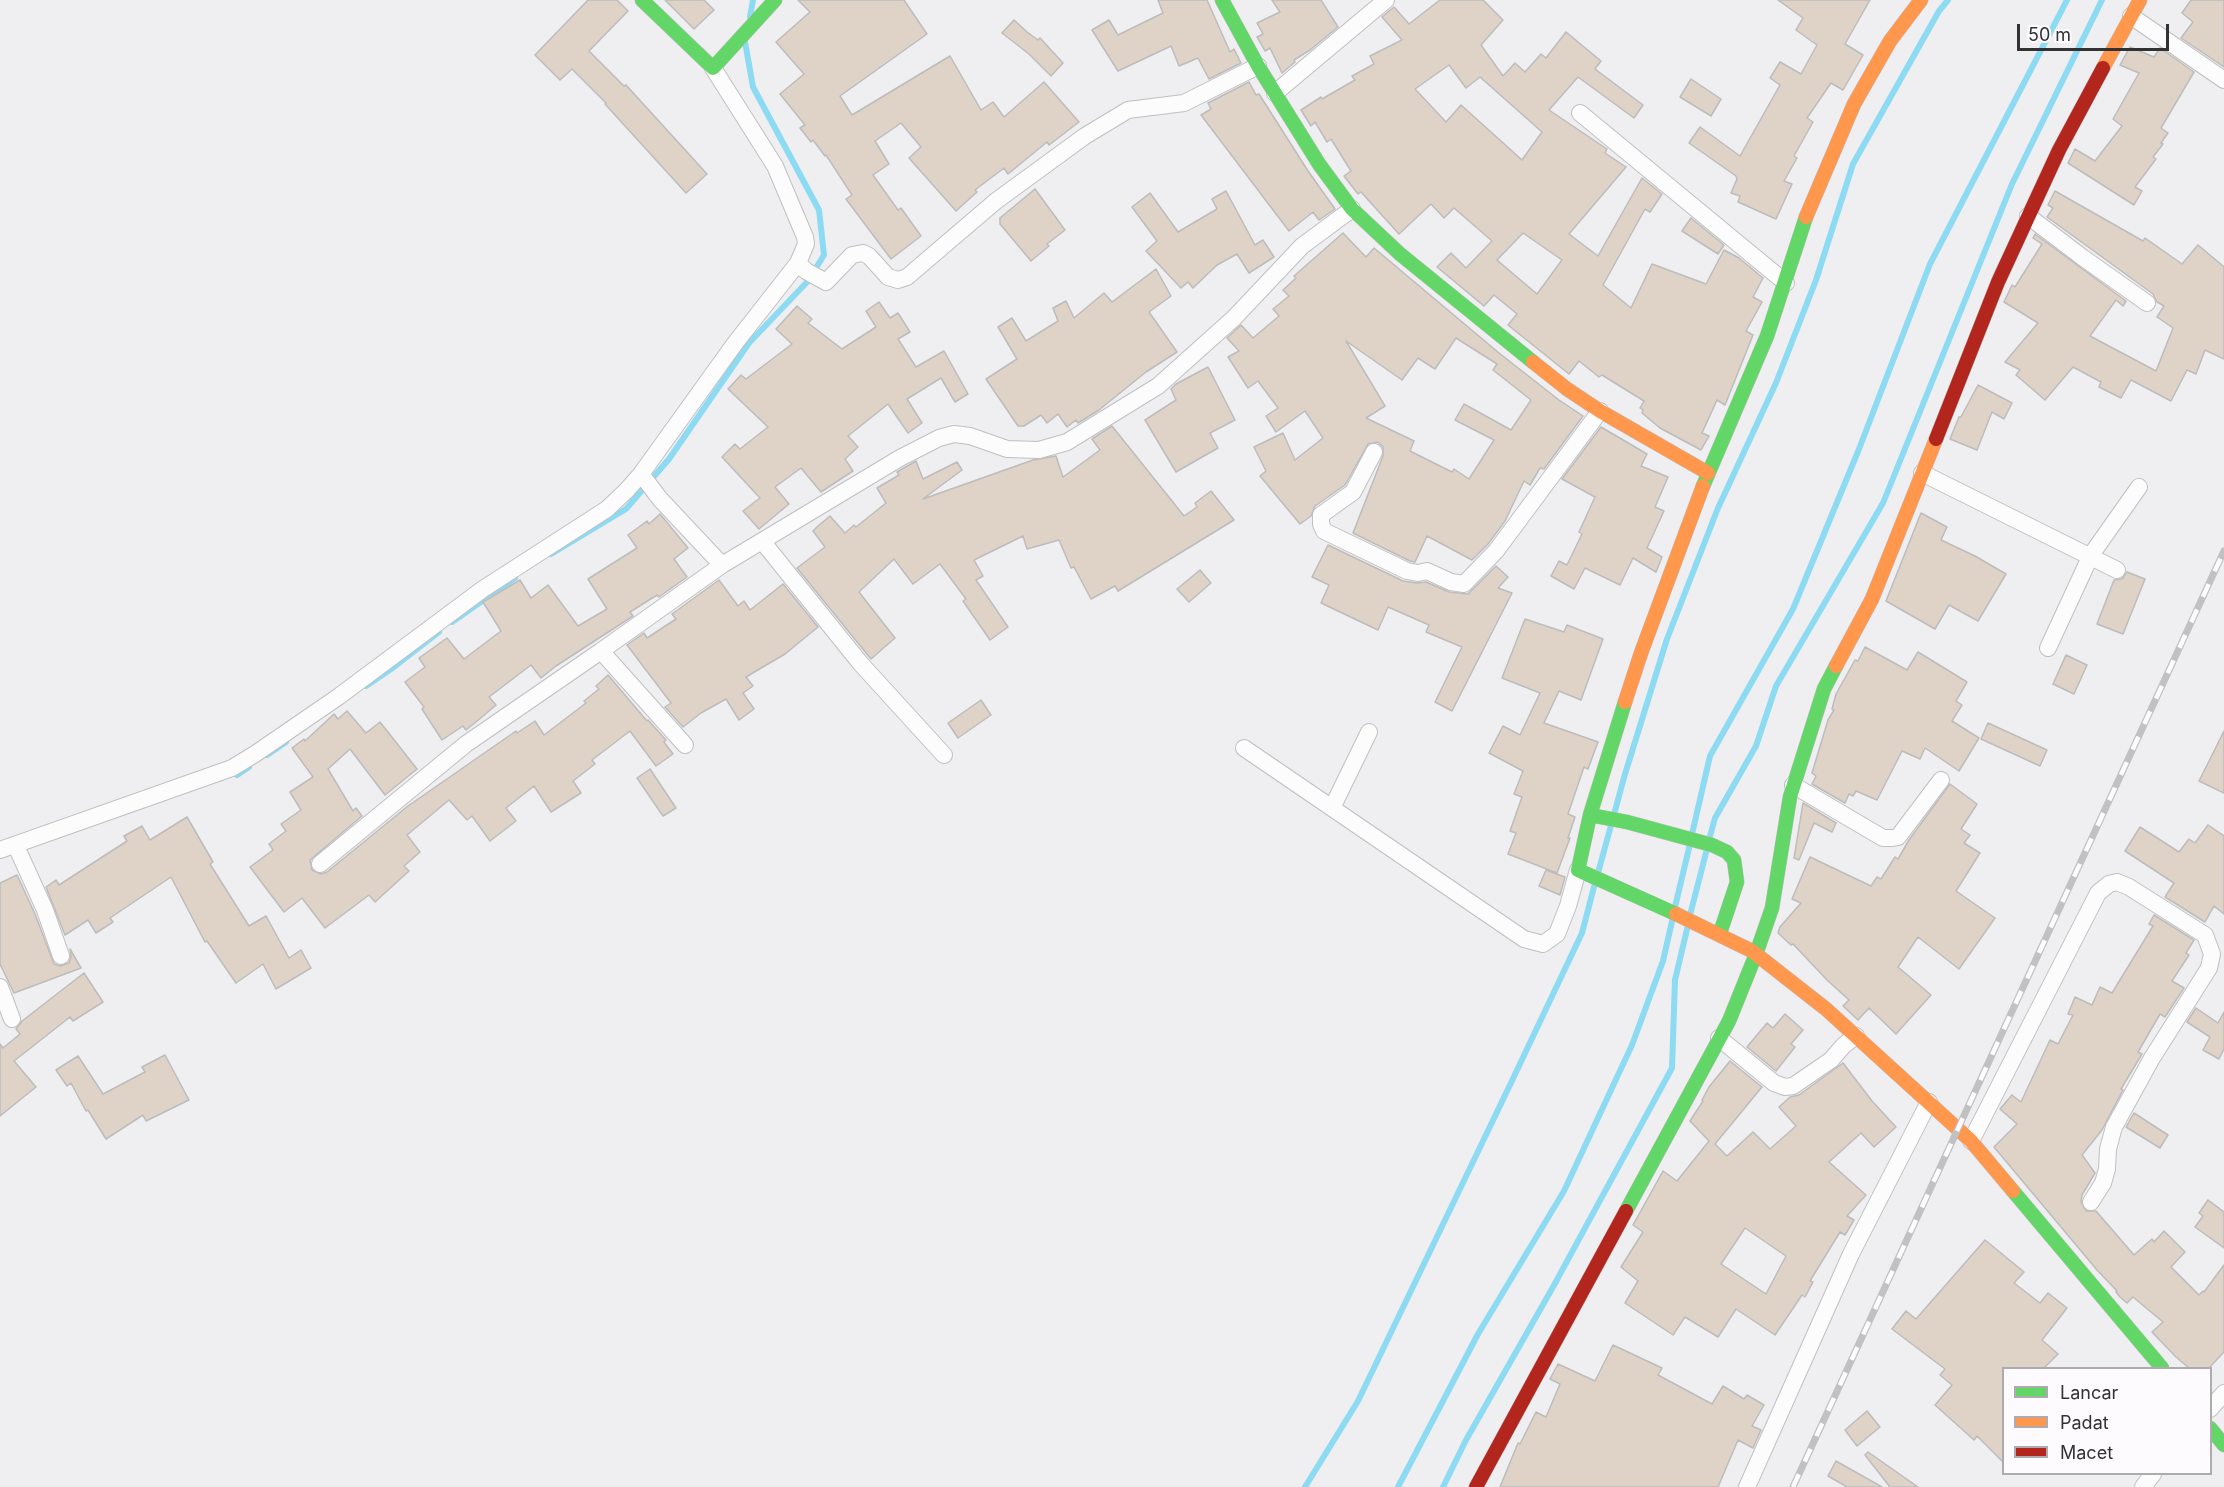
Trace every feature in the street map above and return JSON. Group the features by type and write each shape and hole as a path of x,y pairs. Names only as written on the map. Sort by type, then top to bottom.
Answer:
{"street":[{"path":"61,956 45,910 8,848 231,768 247,759 338,697 483,589 607,509 644,478 736,342 802,267 805,237 775,166 719,61 642,0"},
{"path":"719,61 775,0"},
{"path":"1222,0 1258,66 1319,164 1352,209 1400,254 1567,389 1600,411 1708,473"},
{"path":"1275,93 1386,0"},
{"path":"1244,748 1524,939 1543,944 1557,934 1584,872 1590,815 1641,653 1695,505 1739,406 1786,283 1809,208 1854,104 1890,41 1921,0"},
{"path":"1476,1487 1729,1020 1772,908 1793,785 1824,689 1872,599 1998,282 2028,216 2059,150 2140,0"},
{"path":"2131,16 2224,81"},
{"path":"802,267 822,281 829,281 842,264 857,253 869,256 888,277 898,280 907,277 996,201 1094,131 1128,110 1184,103 1258,66"},
{"path":"1580,114 1786,283"},
{"path":"320,864 466,744 722,565 900,458 939,438 954,434 970,436 1007,449 1039,450 1067,442 1158,386 1234,318 1302,246 1352,209"},
{"path":"2028,216 2147,303"},
{"path":"1374,452 1353,492 1321,514 1324,531 1407,571 1418,573 1427,571 1451,582 1464,584 1496,551 1600,411"},
{"path":"1922,473 2091,555 2117,570"},
{"path":"644,478 660,499 722,565"},
{"path":"2048,648 2091,555 2139,487"},
{"path":"762,541 861,664 944,755"},
{"path":"601,651 686,745"},
{"path":"1332,808 1369,732"},
{"path":"1793,785 1883,838 1893,838 1898,837 1941,780"},
{"path":"1590,815 1627,822 1701,842 1727,852 1734,860 1737,882 1720,933"},
{"path":"1584,872 1720,933 1754,952 1826,1009 1850,1041 1929,1102 1971,1141 2161,1367"},
{"path":"1971,1141 2098,893 2109,884 2117,882 2129,887 2205,935 2212,954 2209,968 2152,1058 2114,1126 2103,1183 2091,1202"},
{"path":"0,987 12,1019"},
{"path":"1719,1038 1774,1083 1785,1087 1793,1086 1831,1060 1850,1041"},
{"path":"1747,1487 1851,1254 1929,1102"},
{"path":"2212,1407 2224,1393"},
{"path":"2212,1429 2224,1445"}],"building":[{"path":"588,0 617,0 628,11 589,51 624,86 626,85 707,174 686,193 606,103 572,69 560,80 535,55"},
{"path":"665,0 704,0 714,10 694,29"},
{"path":"798,0 904,0 927,34 840,96 852,115 950,56 981,110 993,102 1004,117 1044,82 1079,122 1049,145 1047,142 1008,174 1004,168 975,190 977,192 956,211 909,158 921,147 901,123 875,141 889,164 873,175 898,210 901,208 921,236 891,259 846,199 852,195 826,155 800,128 805,125 780,94 804,74 776,42 810,12"},
{"path":"1158,0 1207,0 1230,52 1234,49 1241,63 1209,79 1198,58 1179,66 1171,46 1118,71 1092,30 1109,20 1118,35 1163,13"},
{"path":"1272,0 1321,0 1338,27 1294,60 1295,62 1282,73 1270,48 1265,51 1257,37 1263,34 1257,23 1280,12"},
{"path":"1440,0 1483,0 1503,20 1481,45 1503,76 1515,63 1525,72 1541,54 1546,58 1566,32 1601,61 1595,69 1643,105 1634,118 1578,77 1549,110 1607,149 1605,153 1626,167 1569,234 1598,256 1642,178 1662,194 1650,212 1645,209 1603,285 1631,308 1652,264 1706,284 1724,250 1739,258 1763,278 1753,297 1762,302 1746,331 1753,335 1725,405 1717,400 1702,433 1709,436 1701,450 1660,428 1642,413 1643,410 1640,408 1644,401 1602,375 1599,377 1579,361 1569,374 1508,325 1517,314 1494,295 1484,306 1437,267 1451,253 1466,268 1492,241 1454,208 1444,218 1431,204 1399,234 1361,192 1358,194 1344,176 1351,171 1331,139 1327,142 1315,122 1311,126 1301,110 1355,80 1352,76 1374,64 1370,56 1402,40 1382,17 1394,7 1409,24","holes":["1449,65 1466,88 1480,77 1542,132 1522,160 1461,105 1446,122 1415,89","1523,233 1562,260 1537,294 1497,260"]},
{"path":"1778,0 1870,0 1845,44 1863,55 1843,90 1831,83 1807,118 1813,122 1794,156 1797,158 1784,181 1792,184 1776,219 1738,202 1740,196 1731,193 1737,179 1736,176 1689,143 1700,127 1740,156 1780,85 1770,78 1780,62 1801,74 1817,45 1796,30 1803,18"},
{"path":"2191,0 2224,0 2224,67 2181,38 2193,22 2182,13"},
{"path":"1014,20 1038,40 1040,38 1063,63 1051,76 1029,54 1002,33"},
{"path":"2130,47 2154,57 2160,48 2194,72 2161,128 2168,133 2153,157 2156,159 2135,187 2142,191 2134,205 2068,163 2075,149 2095,161 2122,126 2113,119 2139,73 2120,65"},
{"path":"1691,79 1721,99 1711,116 1680,97"},
{"path":"1249,82 1335,209 1319,220 1313,212 1289,231 1201,115 1211,109 1208,103"},
{"path":"1035,189 1065,230 1031,261 1000,224 1000,218"},
{"path":"1226,191 1255,245 1263,240 1274,257 1249,273 1237,254 1217,265 1193,288 1188,282 1181,288 1146,251 1157,241 1132,207 1150,193 1178,232 1217,209 1212,199"},
{"path":"2055,191 2143,241 2145,238 2182,264 2198,245 2224,267 2224,359 2205,350 2196,374 2187,370 2171,401 2131,380 2121,398 2099,387 2101,382 2073,367 2045,400 2016,375 2020,370 2005,362 2038,323 2004,302 2012,285 2015,287 2042,244 2033,238 2035,234 2126,301 2123,306 2116,300 2090,336 2156,371 2173,328 2157,317 2164,306 2157,302 2153,294 2047,217 2053,208 2048,205"},
{"path":"1691,218 1724,245 1718,254 1682,231"},
{"path":"1343,233 1366,257 1374,248 1499,353 1583,416 1544,469 1540,468 1530,485 1524,481 1505,521 1488,544 1472,560 1427,536 1415,562 1410,561 1353,533 1383,456 1383,447 1378,442 1368,444 1345,485 1315,506 1311,516 1300,524 1260,476 1266,471 1254,447 1283,433 1295,460 1323,438 1305,411 1276,432 1266,416 1278,408 1258,381 1248,388 1228,357 1239,351 1227,338 1241,325 1253,338 1279,316 1273,309 1289,296 1283,290 1296,278 1294,276","holes":["1456,338 1497,364 1493,370 1531,400 1511,430 1464,404 1455,420 1494,440 1469,479 1454,469 1452,472 1410,451 1414,441 1366,418 1385,406 1346,341 1402,380 1418,358 1435,369"]},
{"path":"1156,269 1171,296 1149,312 1177,352 1146,372 1099,410 1078,423 1076,420 1067,427 1058,414 1047,423 1041,415 1024,426 1018,426 986,379 1017,359 998,327 1012,318 1026,341 1058,321 1053,308 1066,301 1074,318 1104,293 1112,302"},
{"path":"879,302 890,318 898,313 910,332 898,339 916,367 944,351 968,394 955,402 941,378 907,399 922,423 908,433 888,404 848,436 858,447 845,459 853,471 821,492 801,468 775,487 789,504 759,529 743,511 760,498 722,457 735,444 740,449 768,427 728,389 741,375 746,379 792,344 776,329 797,306 812,319 808,323 842,349 876,327 866,311"},
{"path":"1208,367 1235,420 1210,433 1218,448 1176,472 1145,420 1176,400 1171,389 1176,384"},
{"path":"1978,385 2012,403 2004,419 1992,412 1977,450 1950,439 1959,417"},
{"path":"1112,426 1184,516 1197,507 1195,503 1211,491 1234,520 1118,591 1115,586 1091,599 1074,567 1071,568 1059,540 1027,549 1023,536 974,560 983,576 976,580 1008,627 990,640 963,601 966,599 940,564 913,584 894,559 859,592 895,638 871,659 797,568 825,547 813,531 818,526 830,516 845,533 854,525 856,527 886,503 877,488 899,475 897,472 916,461 923,479 957,462 962,470 923,499 1033,460 1056,456 1063,477 1100,450 1092,439"},
{"path":"1601,427 1647,454 1641,466 1668,477 1655,507 1664,511 1647,548 1662,557 1656,572 1633,558 1620,585 1585,568 1574,589 1551,576 1559,561 1567,565 1582,534 1579,532 1595,497 1562,479"},
{"path":"1921,513 1947,527 1941,540 2006,574 1978,621 1949,605 1935,629 1886,601"},
{"path":"660,514 688,548 674,559 687,577 659,597 657,595 630,612 633,616 541,678 531,665 489,697 496,705 482,717 466,730 463,726 442,740 422,709 424,707 405,682 425,667 419,658 447,638 464,659 501,631 483,602 520,580 531,598 548,585 578,626 607,609 588,579 637,548 628,535 647,521 649,524"},
{"path":"1328,545 1403,581 1426,582 1449,592 1468,594 1496,566 1508,577 1498,588 1512,593 1452,711 1435,702 1462,647 1426,632 1429,625 1388,607 1378,630 1321,603 1329,585 1312,577"},
{"path":"1200,570 1211,583 1189,602 1177,589"},
{"path":"2127,572 2145,579 2123,634 2097,624 2114,580 2122,579"},
{"path":"719,580 738,606 744,601 750,610 783,584 818,627 785,654 746,677 753,686 743,693 754,709 739,720 726,699 701,713 683,727 665,707 671,703 627,645 644,633 647,638 676,619 672,614"},
{"path":"1525,619 1564,632 1567,625 1603,639 1581,700 1559,691 1544,723 1598,742 1588,769 1584,767 1568,814 1575,817 1557,873 1508,854 1516,833 1510,831 1522,797 1514,794 1523,771 1489,753 1503,726 1520,735 1540,693 1502,678"},
{"path":"1865,647 1907,670 1918,652 1967,682 1956,701 1962,705 1952,721 1979,738 1959,771 1925,748 1920,759 1902,751 1877,800 1856,791 1853,796 1849,794 1845,803 1812,784 1816,776 1812,773 1828,720 1834,710 1832,709 1836,694"},
{"path":"2066,655 2087,665 2074,694 2053,684"},
{"path":"608,675 666,740 664,742 673,754 656,766 630,731 592,760 595,764 573,781 581,793 551,812 534,786 506,808 516,821 490,841 472,816 467,820 449,800 407,835 420,852 404,866 409,871 375,902 369,895 325,928 302,898 284,912 250,867 273,850 269,844 286,831 281,824 301,810 290,792 313,777 292,748 304,739 305,741 334,714 338,719 347,711 366,733 380,722 417,769 385,795 350,749 328,769 353,811 356,808 362,816 310,860 312,870 321,874 327,872 408,806 516,731 517,733 535,721 544,735 586,703 584,701 599,689 596,686"},
{"path":"981,700 991,715 958,738 948,723"},
{"path":"1988,723 2047,750 2040,766 1981,739"},
{"path":"2224,731 2224,793 2199,781"},
{"path":"650,769 676,808 663,816 637,778"},
{"path":"1950,784 1977,804 1961,829 1970,835 1964,843 1980,853 1956,891 1995,918 1959,969 1918,937 1898,967 1931,995 1896,1034 1869,1008 1858,1020 1843,1006 1849,1000 1793,944 1791,945 1778,933 1780,927 1801,903 1792,899 1810,857 1871,886 1877,877 1881,879 1895,857 1898,859"},
{"path":"1803,803 1836,823 1832,832 1814,823 1799,860 1794,858"},
{"path":"187,817 213,862 210,864 249,926 266,916 289,958 301,950 311,968 276,989 263,964 236,983 207,941 205,942 171,877 110,918 113,922 96,933 88,920 65,935 46,887 56,880 59,885 127,841 124,836 142,826 150,840"},
{"path":"2208,825 2224,836 2224,914 2214,906 2205,922 2165,897 2174,883 2125,851 2140,827 2179,852 2189,839 2195,843"},
{"path":"1546,870 1565,877 1560,895 1539,886"},
{"path":"17,875 54,964 60,966 69,963 70,949 81,968 14,993 0,964 0,883"},
{"path":"2154,915 2194,940 2186,953 2189,955 2172,981 2184,988 2165,1017 2160,1014 2138,1052 2142,1054 2121,1089 2123,1090 2102,1130 2082,1155 2095,1173 2082,1195 2081,1202 2086,1211 2096,1211 2134,1255 2152,1239 2154,1242 2164,1231 2185,1252 2171,1267 2199,1295 2204,1292 2224,1265 2224,1352 2210,1367 2188,1367 2176,1357 2152,1332 2163,1322 2133,1297 2127,1303 2120,1297 1994,1147 2017,1124 2000,1109 2012,1095 2021,1102 2050,1040 2058,1044 2073,1015 2068,1014 2075,997 2092,1005 2100,987 2112,993 2153,926 2149,924"},
{"path":"84,973 103,1002 73,1021 70,1017 14,1061 36,1087 0,1116 0,1044 3,1048 20,1034 16,1029 22,1021"},
{"path":"2196,1008 2218,1023 2224,1012 2224,1049 2219,1059 2203,1050 2210,1037 2187,1022"},
{"path":"1785,1014 1803,1030 1791,1044 1795,1047 1776,1071 1747,1047 1767,1023 1773,1028"},
{"path":"165,1055 189,1100 146,1121 143,1115 106,1139 88,1110 86,1111 71,1083 67,1086 56,1070 78,1056 103,1094 145,1072 142,1067"},
{"path":"1730,1061 1762,1087 1715,1144 1727,1156 1753,1132 1770,1149 1796,1126 1779,1107 1790,1097 1799,1095 1843,1063 1872,1101 1896,1127 1874,1147 1861,1133 1829,1162 1866,1195 1847,1216 1854,1220 1845,1235 1840,1232 1810,1281 1813,1282 1805,1297 1802,1295 1775,1335 1736,1309 1718,1337 1685,1317 1673,1335 1625,1303 1638,1281 1621,1267 1643,1232 1633,1225 1663,1171 1677,1181 1709,1141 1690,1121 1709,1087","holes":["1745,1228 1786,1256 1766,1294 1721,1264"]},
{"path":"2134,1113 2168,1135 2160,1148 2126,1127"},
{"path":"2208,1200 2224,1212 2224,1248 2195,1227 2203,1216 2199,1213"},
{"path":"1985,1240 2024,1272 2014,1283 2040,1303 2048,1293 2067,1308 2042,1340 2058,1354 2045,1367 2002,1367 2002,1461 1977,1436 1974,1440 1935,1405 1952,1385 1940,1375 1945,1369 1892,1329 1906,1311 1916,1319"},
{"path":"1613,1345 1662,1368 1658,1375 1712,1404 1723,1386 1744,1399 1747,1395 1764,1405 1752,1426 1761,1430 1753,1448 1738,1440 1718,1487 1500,1487 1518,1443 1520,1444 1536,1412 1546,1417 1560,1384 1550,1379 1558,1364 1595,1381"},
{"path":"1867,1411 1880,1427 1857,1446 1845,1430"},
{"path":"1868,1452 1918,1487 1890,1487 1865,1455"},
{"path":"1836,1461 1882,1487 1847,1487 1828,1476"}],"waterway":[{"path":"750,17 753,0"},
{"path":"1598,873 1625,774 1667,639 1718,508 1776,383 1816,280 1853,164 1939,11 1948,0"},
{"path":"1692,834 1710,756 1793,609 1859,449 1930,264 2067,0"},
{"path":"1709,840 1715,818 1756,746 1776,686 1883,503 2012,184 2102,0"},
{"path":"551,554 626,509 669,459 749,343 808,281 824,255 819,210 753,87 745,42"},
{"path":"452,622 515,578"},
{"path":"366,686 439,632"},
{"path":"267,755 286,742"},
{"path":"237,775 249,767"},
{"path":"1675,907 1690,844"},
{"path":"1690,915 1707,849"},
{"path":"1305,1487 1358,1401 1509,1087 1582,933 1595,883"},
{"path":"1398,1487 1478,1334 1564,1191 1632,1045 1663,961 1673,917"},
{"path":"1443,1487 1466,1440 1553,1287 1672,1068 1675,980 1688,925"}],"railway":[{"path":"1793,1487 2224,551"}],"traffic: fast":[{"path":"642,0 713,68 775,0"},
{"path":"1222,0 1258,66 1319,164 1352,209 1400,254 1533,362"},
{"path":"1703,486 1767,336 1806,217"},
{"path":"1626,1211 1729,1021 1756,954 1772,908 1790,797 1824,689 1836,666"},
{"path":"1625,702 1590,815 1578,870 1676,914"},
{"path":"1590,815 1627,822 1712,845 1727,852 1734,860 1737,882 1720,933"},
{"path":"2013,1191 2161,1367"},
{"path":"2212,1430 2224,1445"}],"traffic: slow":[{"path":"1806,217 1854,104 1890,41 1921,0"},
{"path":"2103,68 2140,0"},
{"path":"1533,362 1600,411 1708,473"},
{"path":"1836,666 1872,599 1936,439"},
{"path":"1625,702 1703,486"},
{"path":"1676,914 1752,951 1826,1009 1971,1141 2013,1191"}],"traffic: jam":[{"path":"1936,439 1998,282 2059,150 2103,68"},
{"path":"1476,1487 1626,1211"}]}
